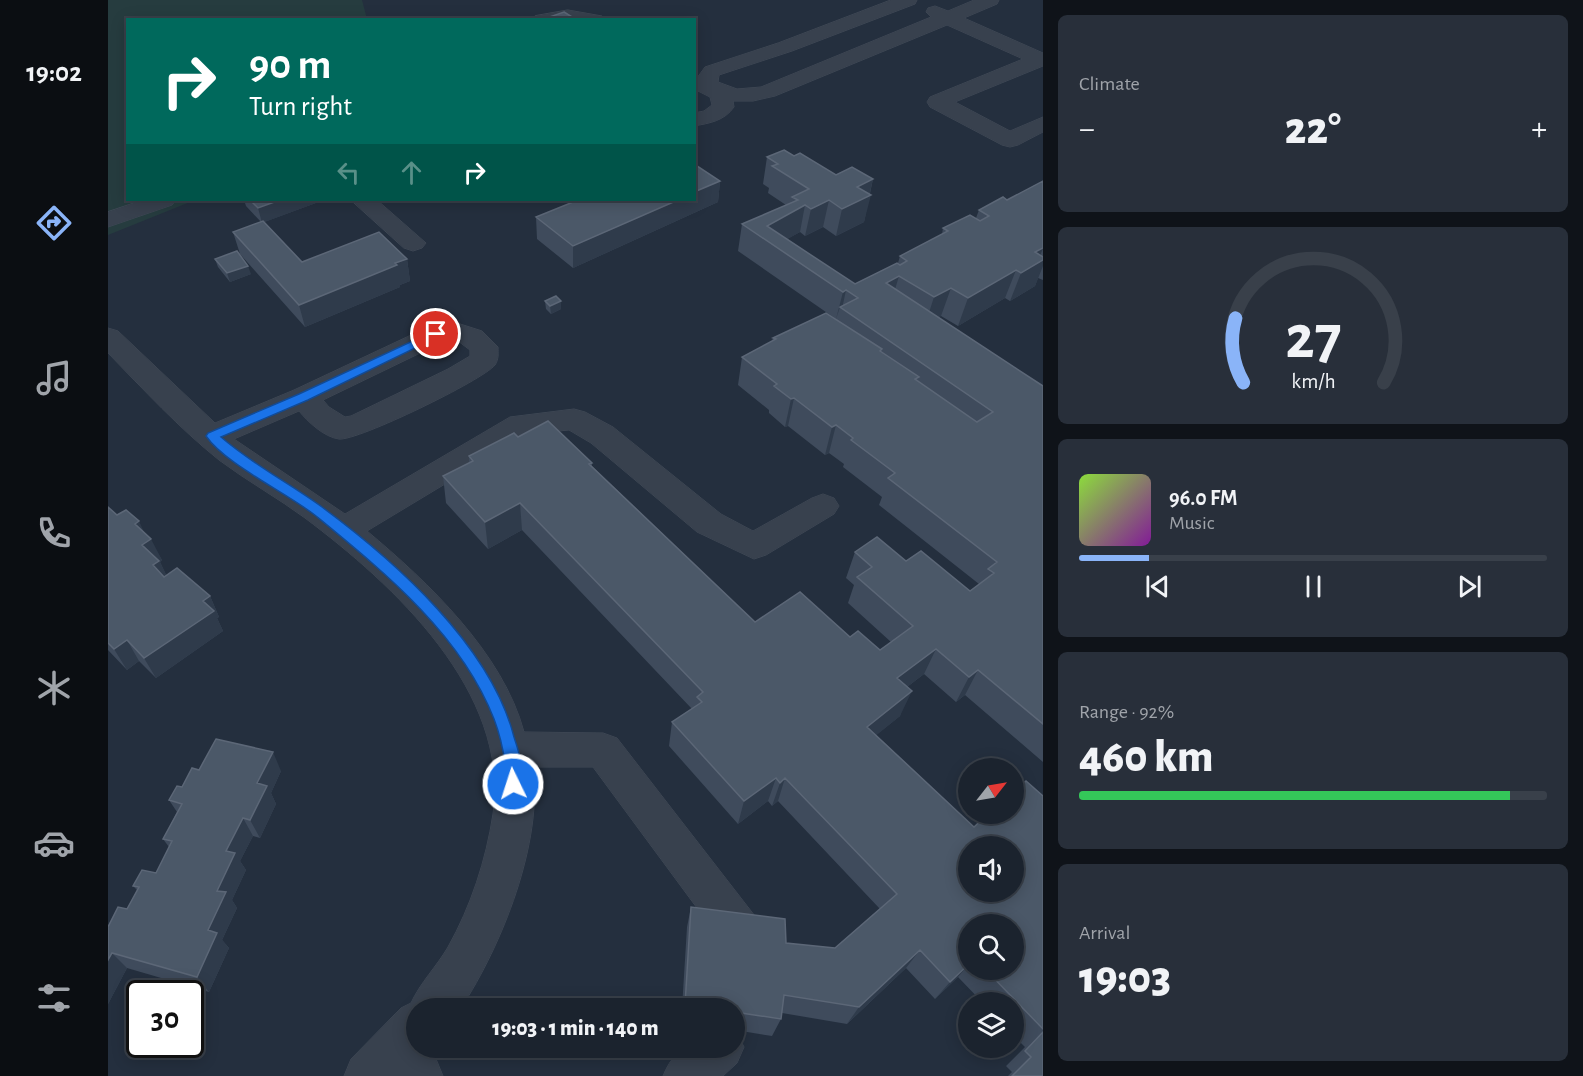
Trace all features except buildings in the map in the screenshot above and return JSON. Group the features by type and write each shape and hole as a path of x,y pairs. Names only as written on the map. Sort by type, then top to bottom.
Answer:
{"street":[{"path":"703,79 712,71 729,64 784,47 907,0 1041,59"},
{"path":"703,79 740,95 768,92 990,0"},
{"path":"555,18 568,16 582,18"},
{"path":"1041,59 938,102 1010,140 1043,124"},
{"path":"696,120 711,116 723,107 723,101 703,79"},
{"path":"108,220 161,201"},
{"path":"364,201 413,243"},
{"path":"212,436 304,397 436,334 453,331 471,334 484,347 484,360 351,427 341,429 332,425 304,397"},
{"path":"108,337 231,452 318,511 397,576 426,605 456,641 485,685 502,719 514,765 513,823 497,884 466,958 439,998"},
{"path":"342,531 521,423 574,420 602,435 709,523 754,546 824,506"},
{"path":"510,749 603,750 743,935"},
{"path":"687,1076 708,1058"}],"green space":[{"path":"108,0 362,0 367,18 126,18 126,201 193,201 108,235"}],"route":[{"path":"436,334 304,397 212,436 231,452 318,511 397,576 426,605 456,641 485,685 502,719 514,765 513,784"}]}
